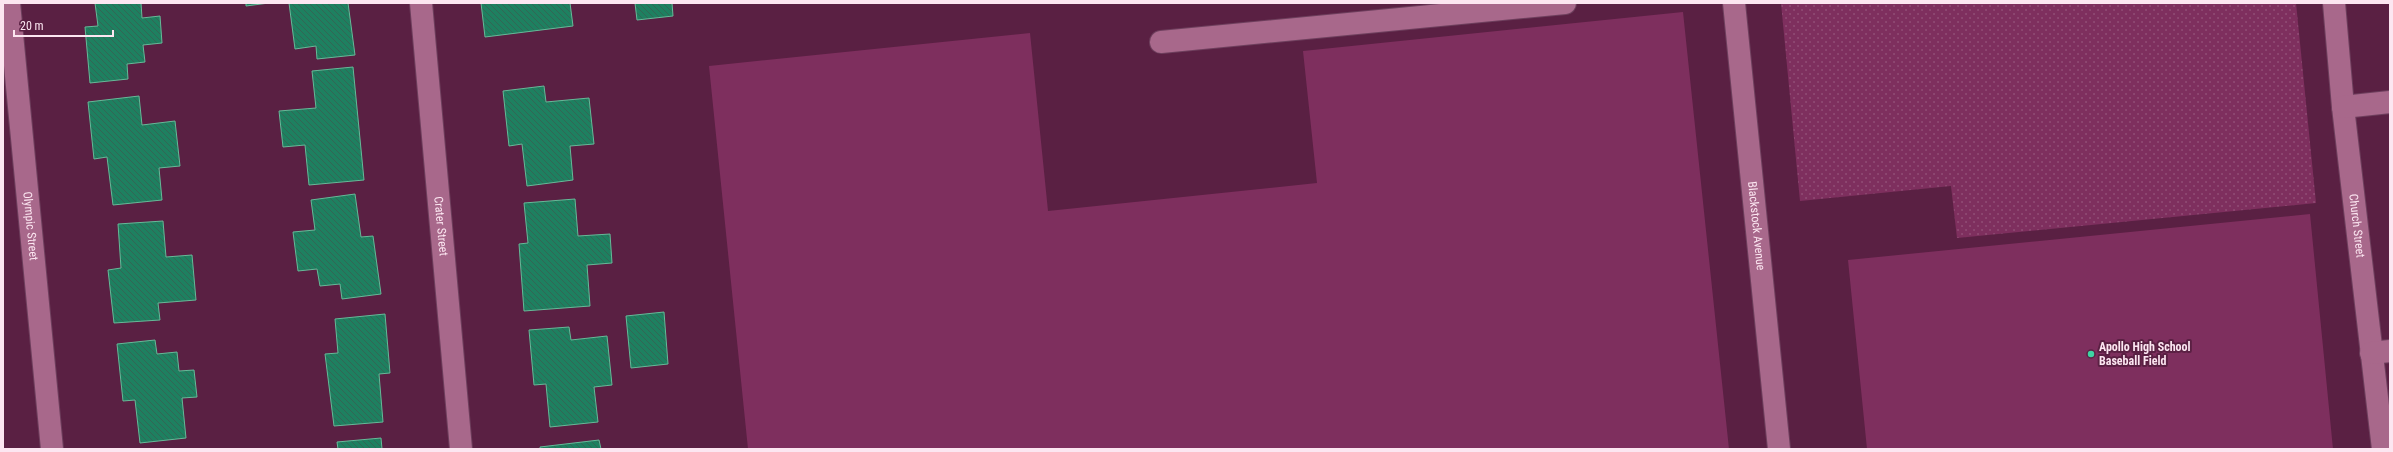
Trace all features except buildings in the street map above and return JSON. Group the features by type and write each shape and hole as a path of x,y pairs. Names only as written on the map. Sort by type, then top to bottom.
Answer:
{"street":[{"name":"Olympic Street","path":"9,3 52,449"},
{"name":"Crater Street","path":"421,3 461,449"},
{"path":"1162,42 1565,3"},
{"name":"Blackstock Avenue","path":"1734,3 1779,449"},
{"name":"Church Street","path":"2334,3 2343,107 2381,352 2383,449"},
{"path":"2343,107 2390,102"}],"shaded area":[{"path":"1781,3 2296,3 2316,203 1957,238 1951,186 1800,201"},
{"path":"1683,12 1729,449 748,449 709,66 1030,33 1048,211 1317,183 1303,51"},
{"name":"Apollo High School Baseball Field","path":"2310,214 2333,449 1867,449 1848,260"}],"place":[{"name":"Apollo High School Baseball Field","path":"2091,354"}]}
